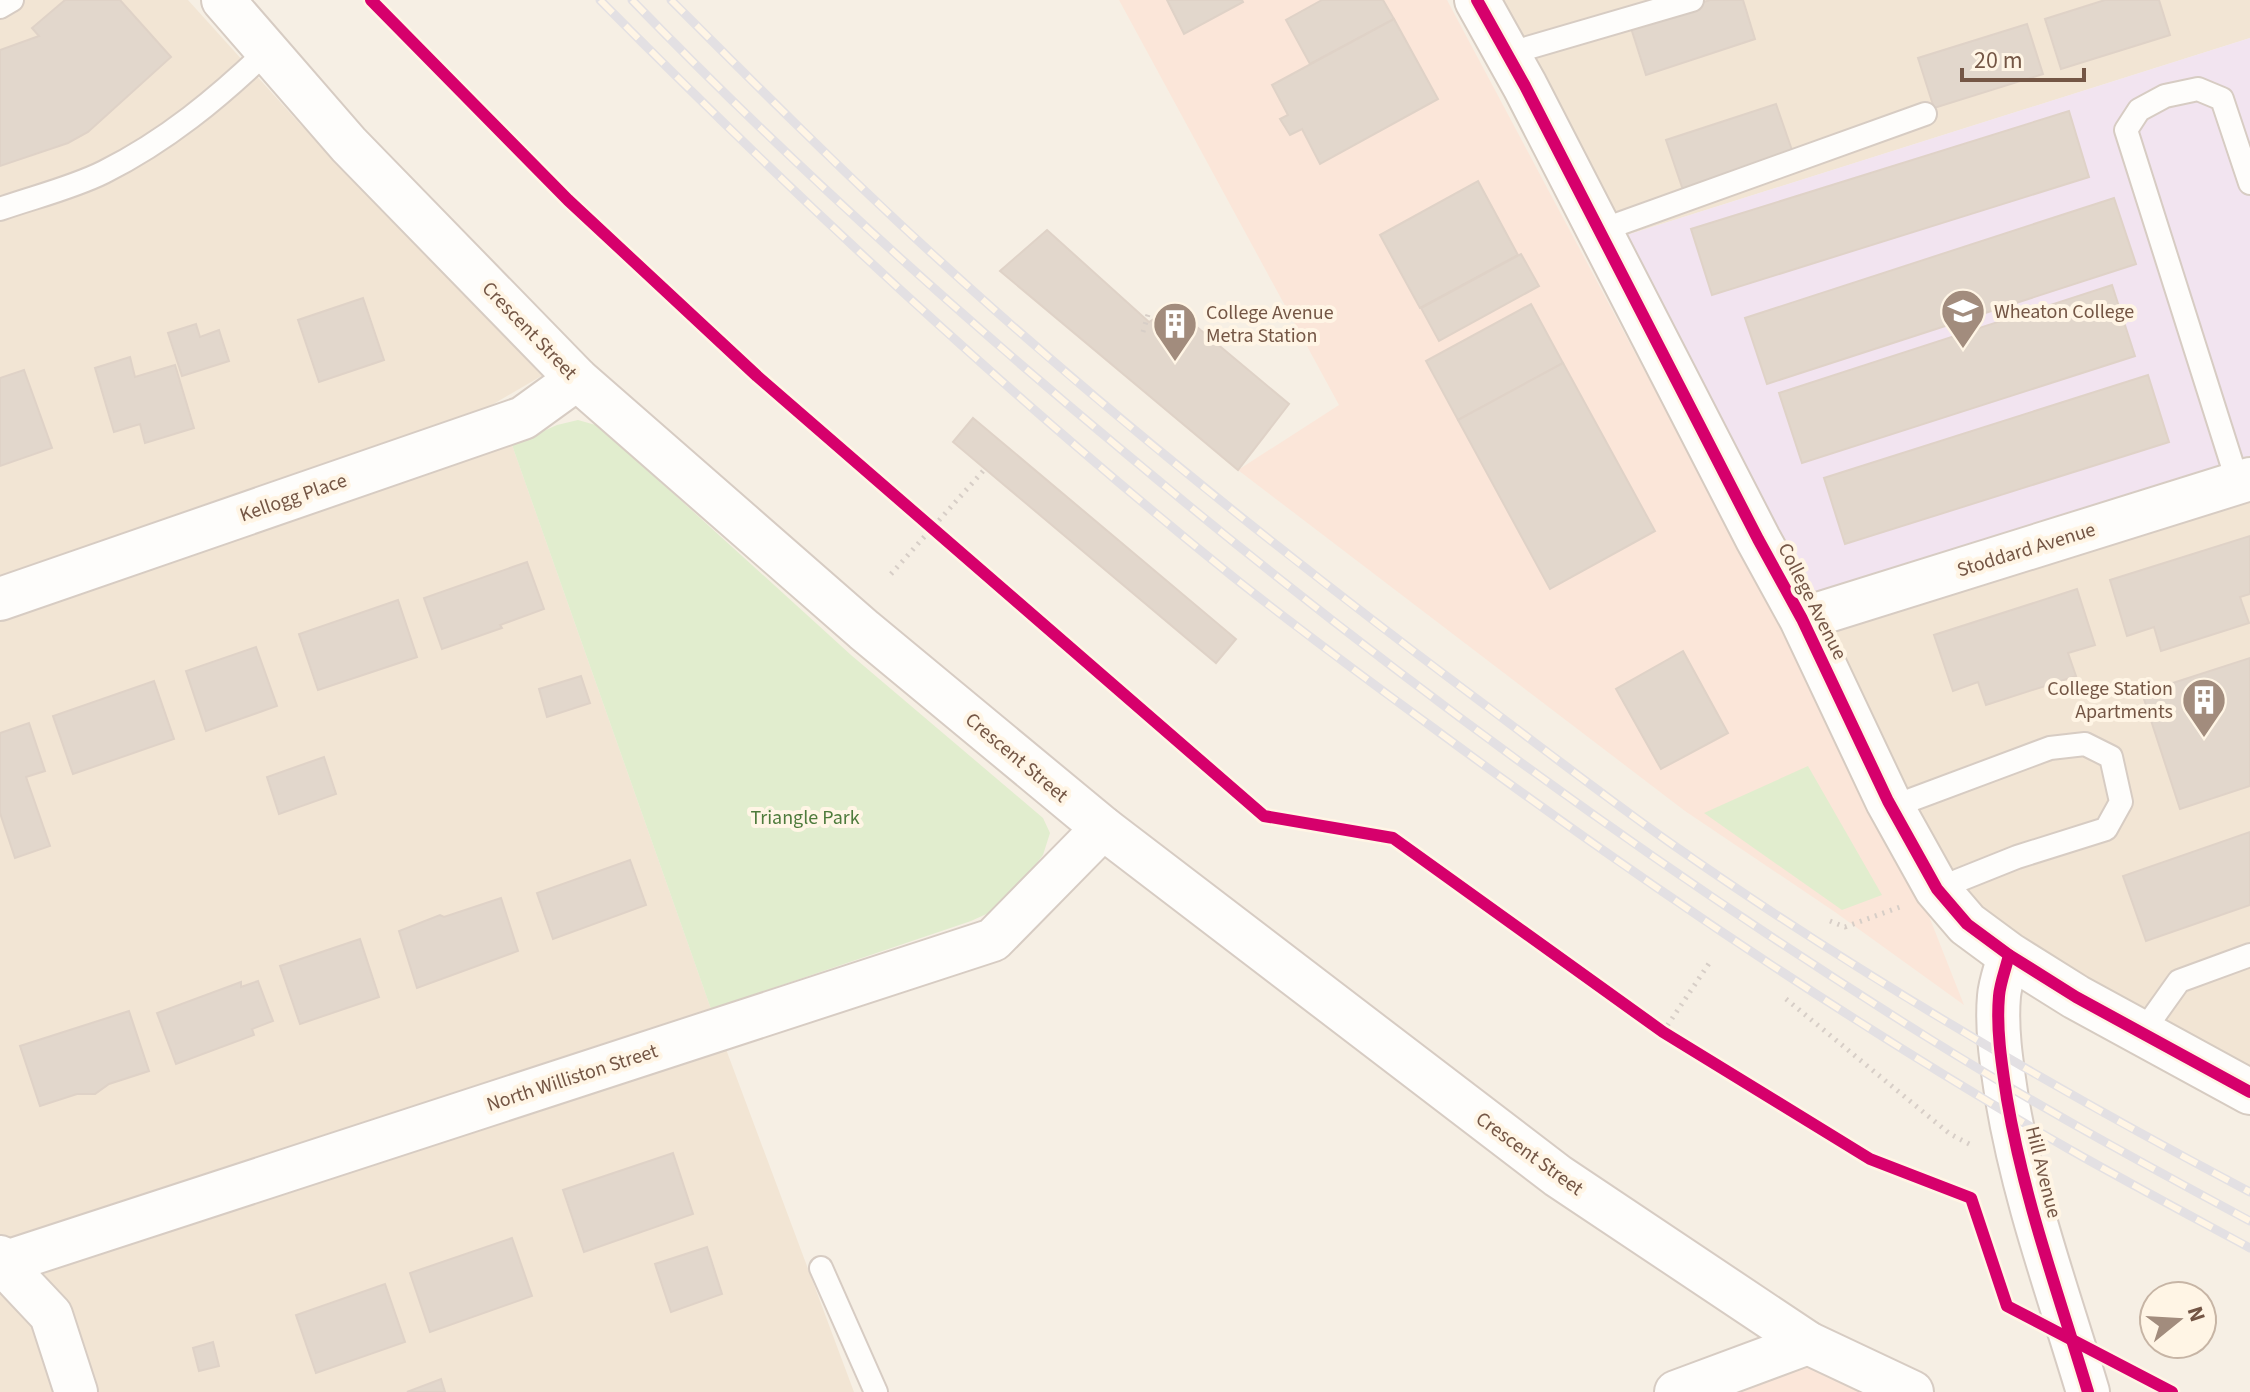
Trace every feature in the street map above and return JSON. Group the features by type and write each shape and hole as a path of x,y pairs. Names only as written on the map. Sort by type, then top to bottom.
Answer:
{"street":[{"name":"Crescent Street","path":"223,0 349,145 577,379 864,630 1103,828 1558,1176 1808,1343 1912,1392"},
{"name":"College Avenue","path":"1477,0 1802,619 1892,807 1919,898 1967,924 2076,997 2250,1092"},
{"name":"Kellogg Place","path":"0,599 523,418 577,379"},
{"name":"Stoddard Avenue","path":"1802,619 2244,481"},
{"name":"North Williston Street","path":"1,1261 993,940 1103,828"},
{"name":"Hill Avenue","path":"2009,955 1999,995 2001,1053 2010,1114 2021,1171 2088,1392"},
{"path":"1,1261 51,1315 76,1392"},
{"path":"1676,1392 1808,1343"}],"lane":[{"path":"0,7 12,0"},
{"path":"1507,54 1692,0"},
{"path":"0,209 103,173 174,130 221,95 267,51"},
{"path":"2244,481 2126,130 2139,110 2165,96 2198,89 2222,99 2250,183"},
{"path":"1599,231 1925,114"},
{"path":"1892,807 2050,748 2085,744 2111,757 2121,802 2106,829 2017,857 1919,898"},
{"path":"2142,1033 2179,981 2250,955"},
{"path":"821,1268 876,1392"}],"path":[{"path":"1143,332 1149,311"},
{"path":"891,574 984,470"},
{"path":"919,518 942,538"},
{"path":"1830,921 1845,927 1919,898"},
{"path":"1663,1032 1710,962"},
{"path":"1786,999 1950,1134"},
{"path":"1651,1024 1676,1040"}],"shaded area":[{"path":"0,0 188,0 300,124 550,371 490,406 512,445 711,1009 854,1392 0,1392"},
{"path":"1119,0 1447,0 1912,873 1964,1005 1835,912 1685,811 1238,470 1339,405"},
{"path":"1487,0 2250,0 2250,38 1614,239"},
{"name":"Wheaton College","path":"2250,38 2250,462 1813,601 1614,239"},
{"path":"2250,494 2250,1071 2051,966 1973,901 1920,829 1823,630"},
{"path":"1808,1362 1866,1392 1718,1392"}],"green space":[{"name":"Triangle Park","path":"578,420 599,426 851,655 1043,818 1050,833 1043,855 1013,893 993,911 711,1009 512,445 557,425"},
{"path":"1808,766 1882,895 1842,910 1704,813"}],"building":[{"path":"65,0 120,0 171,57 88,132 68,143 0,166 0,50 39,36 32,28"},
{"path":"1167,0 1242,0 1243,2 1184,34"},
{"path":"1322,0 1383,0 1394,19 1310,64 1286,20"},
{"path":"1710,0 1743,0 1755,39 1646,75 1630,25"},
{"path":"2105,0 2159,0 2170,35 2061,69 2045,19"},
{"path":"1394,19 1438,99 1320,164 1302,129 1290,135 1280,119 1288,115 1272,85"},
{"path":"2027,24 2043,74 1934,108 1918,58"},
{"path":"1776,104 1793,153 1683,190 1666,140"},
{"path":"2069,111 2089,177 1712,295 1691,229"},
{"path":"1478,181 1518,255 1420,308 1380,235"},
{"path":"2114,198 2136,264 1767,384 1745,318"},
{"name":"College Avenue Metra Station","path":"1047,230 1149,322 1173,307 1289,404 1238,470 1000,271"},
{"path":"1521,254 1539,286 1439,341 1421,308"},
{"path":"2112,285 2135,356 1802,463 1779,393"},
{"path":"363,298 384,360 319,382 298,320"},
{"path":"1531,304 1563,363 1458,420 1426,361"},
{"path":"196,324 200,337 219,330 229,361 182,376 168,333"},
{"path":"130,357 135,377 175,365 194,428 145,443 140,424 114,432 95,368"},
{"path":"1563,363 1655,531 1550,589 1458,420"},
{"path":"24,370 52,448 0,466 0,378"},
{"path":"2148,375 2169,442 1845,544 1824,478"},
{"path":"973,418 1236,639 1216,663 953,442"},
{"path":"2250,536 2250,594 2240,597 2249,623 2161,651 2154,627 2127,636 2110,580"},
{"path":"527,562 544,609 442,649 424,598"},
{"path":"2077,589 2095,645 2068,653 2076,676 1986,705 1978,682 1953,691 1934,635"},
{"path":"398,600 417,657 318,690 299,634"},
{"path":"256,647 277,706 206,731 186,671"},
{"path":"1683,651 1728,733 1661,769 1616,689"},
{"name":"College Station Apartments","path":"2250,658 2250,786 2180,809 2142,693"},
{"path":"581,676 590,703 547,717 539,689"},
{"path":"154,681 174,739 73,774 53,716"},
{"path":"29,723 45,771 26,777 50,846 15,858 0,813 0,733"},
{"path":"324,757 336,794 279,814 267,777"},
{"path":"2250,832 2250,905 2146,941 2123,876"},
{"path":"630,860 646,905 553,939 537,893"},
{"path":"501,898 518,951 417,988 399,931 440,915 444,917"},
{"path":"360,939 379,997 300,1024 280,966"},
{"path":"258,981 273,1021 252,1029 254,1035 176,1064 157,1013 241,982 241,987"},
{"path":"129,1011 149,1071 109,1084 95,1094 77,1094 40,1106 20,1046"},
{"path":"673,1153 693,1214 584,1252 563,1190"},
{"path":"512,1238 532,1296 430,1332 410,1273"},
{"path":"707,1247 722,1294 671,1312 655,1264"},
{"path":"385,1284 405,1342 316,1373 296,1315"},
{"path":"213,1342 219,1366 199,1371 193,1348"},
{"path":"441,1379 445,1392 407,1392"}],"railway":[{"path":"600,0 752,150 987,369 1149,508 1306,634 1586,839 1823,999 2067,1148 2250,1248"},
{"path":"632,0 813,178 1000,347 1225,535 1420,687 1620,834 1930,1039 2009,1087 2250,1221"},
{"path":"671,0 791,120 981,298 1190,476 1404,644 1645,825 1810,937 2027,1069 2250,1192"}],"cycle path":[{"path":"371,0 568,200 757,376 1264,816 1393,838 1663,1032 1870,1159 1971,1198 2007,1306 2172,1392"},
{"path":"1477,0 1525,86 1802,619 1888,801 1937,889 1967,924 2009,955 2076,997 2250,1092"},
{"path":"2009,955 1998,1009 2007,1099 2032,1211 2088,1392"}],"place":[{"name":"Wheaton College","path":"1963,350"},
{"name":"College Avenue Metra Station","path":"1175,363"},
{"name":"College Station Apartments","path":"2204,739"}]}
